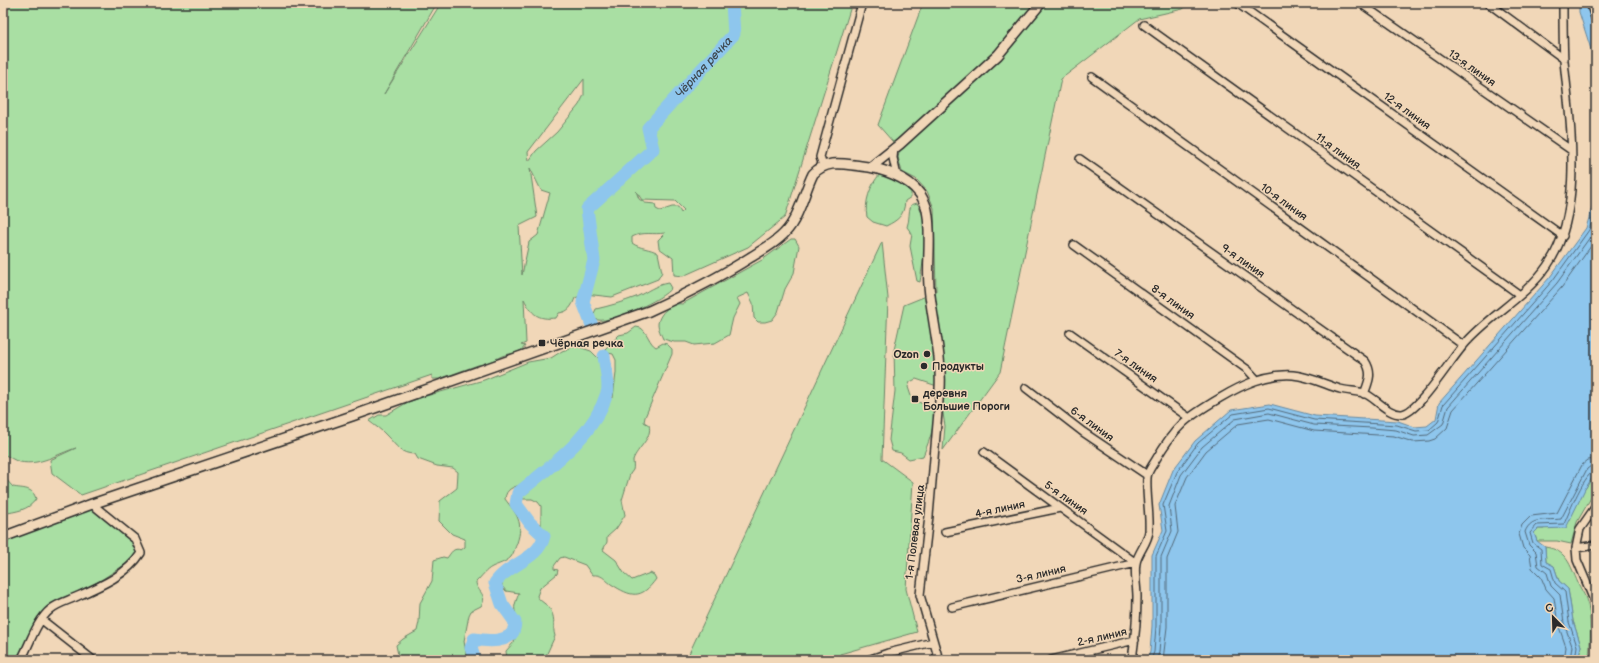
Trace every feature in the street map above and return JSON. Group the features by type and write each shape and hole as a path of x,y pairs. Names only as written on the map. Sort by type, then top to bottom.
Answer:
{"street":[{"path":"823,166 820,157 862,3"},
{"path":"870,167 894,148 998,55 1042,3"},
{"name":"12-я линия","path":"1237,3 1563,236"},
{"name":"13-я линия","path":"1360,3 1571,150"},
{"path":"1488,3 1564,59"},
{"path":"1132,660 1135,640 1137,598 1136,563 1149,535 1150,508 1147,475 1168,439 1188,417 1225,395 1257,380 1279,374 1295,375 1321,381 1340,389 1364,394 1392,412 1402,414 1411,410 1421,401 1463,345 1492,317 1532,285 1548,264 1563,236 1568,217 1572,187 1570,107 1564,59 1563,3"},
{"path":"1590,3 1596,20"},
{"name":"11-я линия","path":"1144,25 1520,295"},
{"name":"10-я линия","path":"1092,78 1463,345"},
{"path":"894,148 893,158 897,176"},
{"name":"9-я линия","path":"1080,159 1365,361 1370,368 1371,378 1364,394"},
{"path":"3,536 607,327 689,293 730,271 769,246 781,236 791,226 813,174 823,166 837,163 870,167 897,176 916,189 927,210 928,273 939,352 940,389"},
{"name":"8-я линия","path":"1074,245 1248,370 1257,380"},
{"name":"7-я линия","path":"1070,333 1188,417"},
{"name":"6-я линия","path":"1026,388 1083,432 1147,475"},
{"name":"1-я Полевая улица","path":"938,660 920,595 929,516 940,389"},
{"name":"5-я линия","path":"984,452 1136,563"},
{"path":"21,660 42,620 51,609 95,589 134,565 141,553 135,539 92,504"},
{"path":"1596,506 1580,529 1576,548 1578,560 1592,598 1596,616"},
{"name":"4-я линия","path":"945,532 1060,508"},
{"path":"1576,548 1596,545"},
{"name":"3-я линия","path":"952,607 1136,563"},
{"path":"42,620 93,660"},
{"name":"2-я линия","path":"1051,660 1135,640"},
{"path":"868,660 888,653 933,642"}],"green space":[{"path":"3,3 437,3 384,94 441,3 509,3 512,6 511,3 852,3 785,217 748,247 683,276 674,275 673,258 659,248 658,240 665,233 636,235 632,237 632,243 658,253 662,272 658,279 612,297 585,294 575,298 570,308 559,313 556,318 544,318 536,315 524,299 526,343 521,345 525,346 521,351 502,356 488,363 478,365 439,379 432,379 432,375 81,495 52,473 50,460 76,448 48,459 27,463 16,461 3,454","holes":["584,79 584,95 579,105 557,132 536,151 529,161 528,152","530,168 541,190 550,193 538,235 529,242 522,275 519,226 537,217","636,191 642,200 675,201 684,210 681,213 678,207 672,207 660,211 656,209 655,204 645,203 639,199"]},
{"path":"923,3 1190,3 1183,9 1139,19 1061,79 1000,372 943,450 945,426 942,407 943,388 916,379 910,382 908,387 912,399 931,406 934,418 932,431 923,456 909,459 901,453 892,451 889,440 895,391 894,350 904,305 936,292 934,208 927,191 916,179 902,172 898,157 900,150 878,125"},
{"path":"880,174 897,181 911,192 911,197 905,201 900,217 886,226 873,222 867,217 866,212 867,200 873,183"},
{"path":"917,203 922,211 925,231 920,282 917,281 910,246 912,234 907,227 911,205"},
{"path":"791,239 795,239 799,246 794,273 785,289 778,312 772,320 758,322 754,318 753,303 748,293 737,298 740,304 733,318 729,335 715,343 694,345 686,342 674,342 663,339 658,324 663,312 674,305 682,304 762,260"},
{"path":"882,242 888,298 882,459 913,482 906,589 917,632 840,654 840,660 686,660"},
{"path":"668,283 671,288 666,293 648,304 614,318 597,320 592,318 596,309 631,299 655,287"},
{"path":"636,327 643,330 656,347 663,343 667,344 672,349 672,354 645,417 644,422 649,425 650,430 647,439 633,460 633,470 630,474 622,500 625,515 616,529 607,537 607,542 603,550 616,560 624,573 632,580 650,573 654,575 656,579 651,586 640,593 630,594 611,584 601,576 592,575 585,565 564,557 560,558 554,566 554,569 558,570 557,574 540,588 537,596 550,609 554,620 555,636 544,660 507,660 506,651 514,642 520,622 515,610 519,593 506,591 502,586 502,580 532,559 547,543 541,535 541,506 538,502 532,499 520,499 533,488 523,484 509,490 505,499 516,514 520,530 513,554 506,561 488,570 476,582 484,599 481,606 471,611 469,615 464,641 467,660 399,660 396,645 417,631 420,603 432,581 434,560 443,557 447,558 454,550 461,550 465,547 465,539 452,534 439,521 440,501 457,488 458,472 453,468 437,466 418,459 415,454 402,451 383,432 369,421 379,415 386,415 408,402 484,380 528,362 551,358 562,351 576,346 591,351 603,363 607,371 609,378 602,402 613,398 616,373 616,360 613,354 608,353 605,349 619,335 628,333"},
{"path":"1596,472 1596,489 1577,522 1571,544 1557,541 1537,541 1534,533 1538,529 1544,529 1585,489"},
{"path":"3,476 13,487 30,490 33,492 36,499 33,503 17,511 3,514"},
{"path":"91,506 132,541 136,554 132,560 101,580 41,613 17,660 3,660 3,538"},
{"path":"1545,547 1558,551 1567,559 1585,597 1590,614 1589,660 1578,660 1581,646 1573,621 1568,589 1559,581 1554,566 1546,562"}],"water":[{"path":"1579,3 1587,3 1592,18 1596,65 1579,12"},
{"path":"1596,194 1596,472 1585,489 1566,528 1538,529 1534,533 1537,541 1545,547 1546,562 1554,566 1559,581 1568,589 1573,621 1581,646 1578,660 1147,660 1150,652 1152,626 1152,555 1163,530 1159,505 1173,470 1195,441 1231,410 1270,404 1315,416 1398,421 1415,427 1427,426 1436,419 1439,403 1550,277 1586,228"}],"waterway":[{"name":"Чёрная речка","path":"593,328 583,302 594,260 587,209 653,149 648,128 734,34 732,3"},
{"name":"Чёрная речка","path":"475,660 471,648 474,639 489,641 500,640 510,636 513,632 515,622 502,604 495,583 507,571 536,551 544,536 530,523 516,504 518,493 570,449 582,436 601,409 608,389 604,356"}],"place":[{"name":"Чёрная речка","path":"542,343"},
{"name":"Ozon","path":"927,354"},
{"name":"Продукты","path":"924,366"},
{"name":"деревня Большие Пороги","path":"915,399"}]}
